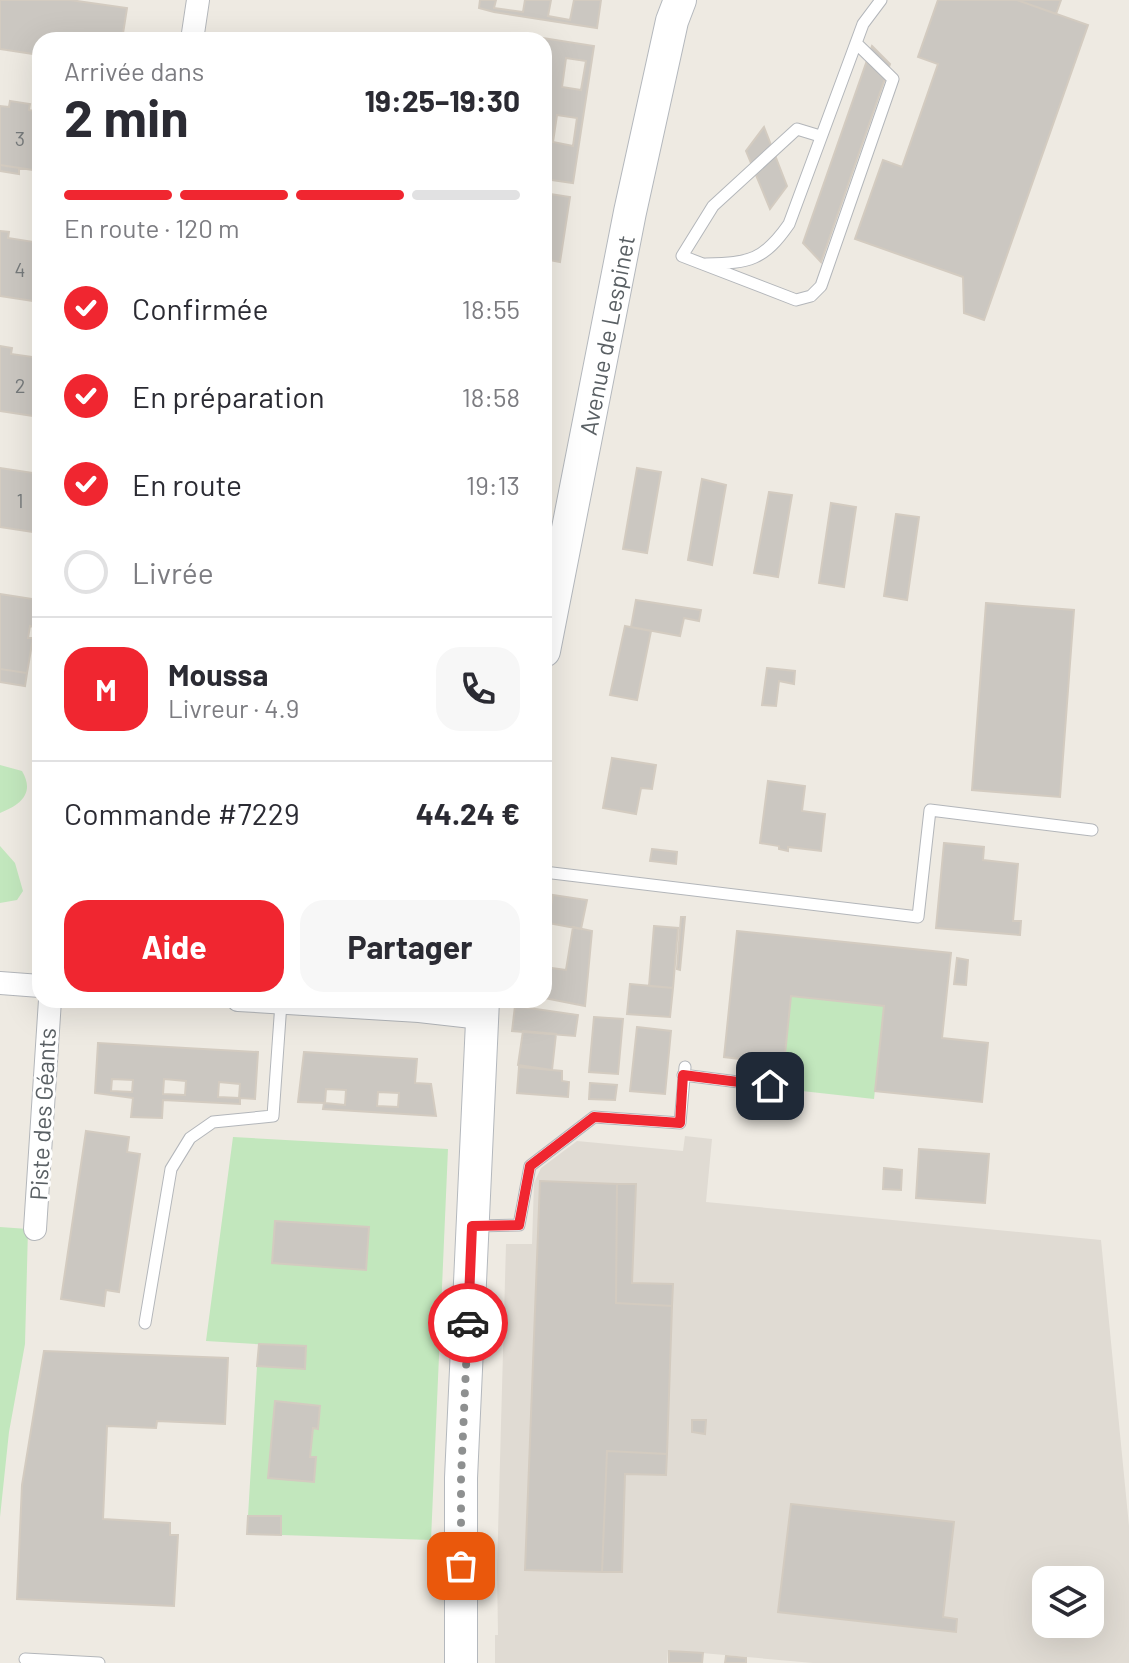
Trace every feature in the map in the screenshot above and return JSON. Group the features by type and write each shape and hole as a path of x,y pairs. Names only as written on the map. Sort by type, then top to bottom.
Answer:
{"street":[{"path":"193,32 198,0"},
{"name":"Avenue de Lespinet","path":"552,610 630,212 674,7"},
{"path":"0,983 32,985"},
{"name":"Piste des Géants","path":"35,1229 49,1008"},
{"path":"378,1008 419,1011 482,1009 461,1478 461,1663"}],"lane":[{"path":"702,264 731,264 750,259 773,247 789,224 863,24 881,0"},
{"path":"820,136 797,129 713,206 682,256 796,300 811,296 821,286 893,79 856,43"},
{"path":"552,873 918,917 930,810 1092,830"},
{"path":"145,1323 171,1169 190,1138 213,1122 273,1116 294,1008"},
{"path":"472,1226 519,1225 530,1166 594,1117 680,1123 684,1071 770,1086"},
{"path":"25,1659 99,1663"}],"shaded area":[{"path":"685,1136 712,1139 706,1202 1101,1240 1129,1526 1129,1663 813,1663 668,1650 667,1663 495,1663 506,1244 532,1244 534,1183 541,1168 577,1141 683,1151"}],"green space":[{"path":"0,765 22,771 27,786 20,802 0,813"},
{"path":"0,846 15,863 23,891 17,900 0,903"},
{"path":"791,996 884,1006 874,1099 775,1088 778,1063 784,1063"},
{"path":"233,1137 448,1149 431,1540 281,1535 281,1517 248,1516 257,1366 304,1369 306,1347 206,1341","holes":["275,1401 320,1406 318,1428 313,1428 310,1457 316,1458 313,1482 268,1478"]},
{"path":"0,1227 28,1229 25,1344 9,1432 0,1517"}],"building":[{"path":"0,0 70,0 127,8 123,32 32,32 32,54 0,49"},
{"path":"480,0 496,0 494,8 523,12 525,0 551,0 548,16 570,20 574,0 601,0 597,28 494,12 479,8"},
{"path":"938,0 1017,0 1088,25 984,320 964,313 963,277 855,239 883,160 902,167 938,64 918,57"},
{"path":"1017,0 1061,0 1056,14"},
{"path":"552,39 594,46 573,183 552,180","holes":["566,58 586,61 581,90 562,87","557,115 577,118 573,146 553,142"]},
{"path":"872,46 890,64 821,262 803,243"},
{"path":"10,101 30,104 32,170 0,165 0,106 9,107"},
{"path":"764,127 787,186 770,209 746,151"},
{"path":"0,165 19,168 19,174 0,171"},
{"path":"552,194 570,197 560,262 552,260"},
{"path":"0,231 9,232 8,238 32,242 32,301 0,296"},
{"path":"0,346 12,348 11,354 32,357 32,416 0,411"},
{"path":"0,468 32,473 32,532 0,527"},
{"path":"637,468 661,472 647,553 623,549"},
{"path":"702,479 726,485 712,565 688,560"},
{"path":"769,492 792,495 778,577 754,573"},
{"path":"831,503 856,507 844,587 819,583"},
{"path":"896,514 919,517 907,600 884,596"},
{"path":"0,594 32,599 32,626 28,638 32,638 32,644 27,673 0,669"},
{"path":"636,600 701,610 699,621 684,618 680,636 631,627"},
{"path":"986,603 1074,610 1060,797 972,790"},
{"path":"625,626 651,631 637,700 610,695"},
{"path":"767,668 795,671 794,684 779,681 776,706 762,705"},
{"path":"0,669 27,673 25,686 0,682"},
{"path":"612,758 656,765 652,789 641,788 636,814 603,808"},
{"path":"768,781 805,786 802,811 825,814 821,851 788,847 788,851 760,843"},
{"path":"944,843 984,847 983,860 1018,864 1013,921 1021,921 1020,935 936,928"},
{"path":"652,849 677,852 676,864 650,861"},
{"path":"553,895 587,900 581,929 552,924"},
{"path":"681,917 685,917 680,970 677,969"},
{"path":"654,926 678,928 673,988 649,986"},
{"path":"573,927 592,931 585,1006 552,1000 552,968 566,970"},
{"path":"737,931 951,953 942,1038 988,1043 982,1102 875,1091 884,1006 791,996 784,1064 724,1057"},
{"path":"957,958 968,960 966,985 954,984"},
{"path":"630,984 673,988 670,1017 627,1014"},
{"path":"515,1008 578,1015 575,1036 512,1031"},
{"path":"594,1017 623,1019 618,1074 589,1072"},
{"path":"637,1027 671,1031 665,1094 630,1091"},
{"path":"523,1031 556,1034 552,1070 518,1065"},
{"path":"98,1043 258,1052 255,1099 240,1098 240,1104 163,1100 162,1118 131,1117 133,1098 95,1093","holes":["112,1079 133,1080 132,1092 111,1091","164,1079 186,1081 185,1095 163,1094","219,1082 240,1084 239,1098 218,1097"]},
{"path":"304,1052 417,1059 415,1083 431,1084 436,1116 323,1109 324,1103 298,1102","holes":["326,1089 346,1090 345,1105 325,1103","378,1092 399,1093 398,1107 377,1106"]},
{"path":"519,1067 562,1071 562,1081 569,1082 568,1097 517,1093"},
{"path":"590,1083 617,1085 615,1100 589,1099"},
{"path":"86,1131 129,1137 127,1152 140,1154 119,1292 106,1290 104,1306 61,1299"},
{"path":"919,1149 989,1154 985,1203 916,1198"},
{"path":"884,1168 902,1170 901,1190 883,1189"},
{"path":"540,1181 617,1184 616,1303 672,1306 667,1454 607,1451 602,1572 525,1570"},
{"path":"617,1184 636,1184 632,1283 673,1284 672,1306 616,1303"},
{"path":"275,1221 369,1227 366,1270 272,1263"},
{"path":"259,1344 306,1346 305,1369 257,1366"},
{"path":"44,1351 228,1358 225,1424 157,1421 156,1428 107,1426 103,1519 170,1523 170,1535 178,1535 174,1606 17,1599 22,1485"},
{"path":"275,1401 320,1406 318,1429 313,1428 310,1457 316,1457 314,1482 268,1478"},
{"path":"692,1420 706,1420 705,1434 692,1432"},
{"path":"607,1451 667,1454 666,1475 625,1474 622,1572 602,1572"},
{"path":"791,1504 954,1522 943,1617 957,1619 956,1632 778,1612"},
{"path":"248,1516 281,1516 281,1535 247,1534"},
{"path":"669,1651 703,1653 702,1663 669,1663"},
{"path":"726,1656 746,1658 746,1663 725,1663"}],"way so far":[{"path":"461,1566 461,1478 468,1323"}],"route":[{"path":"468,1323 472,1226 519,1225 530,1166 575,1129 594,1117 680,1123 683,1075 770,1086"}]}
